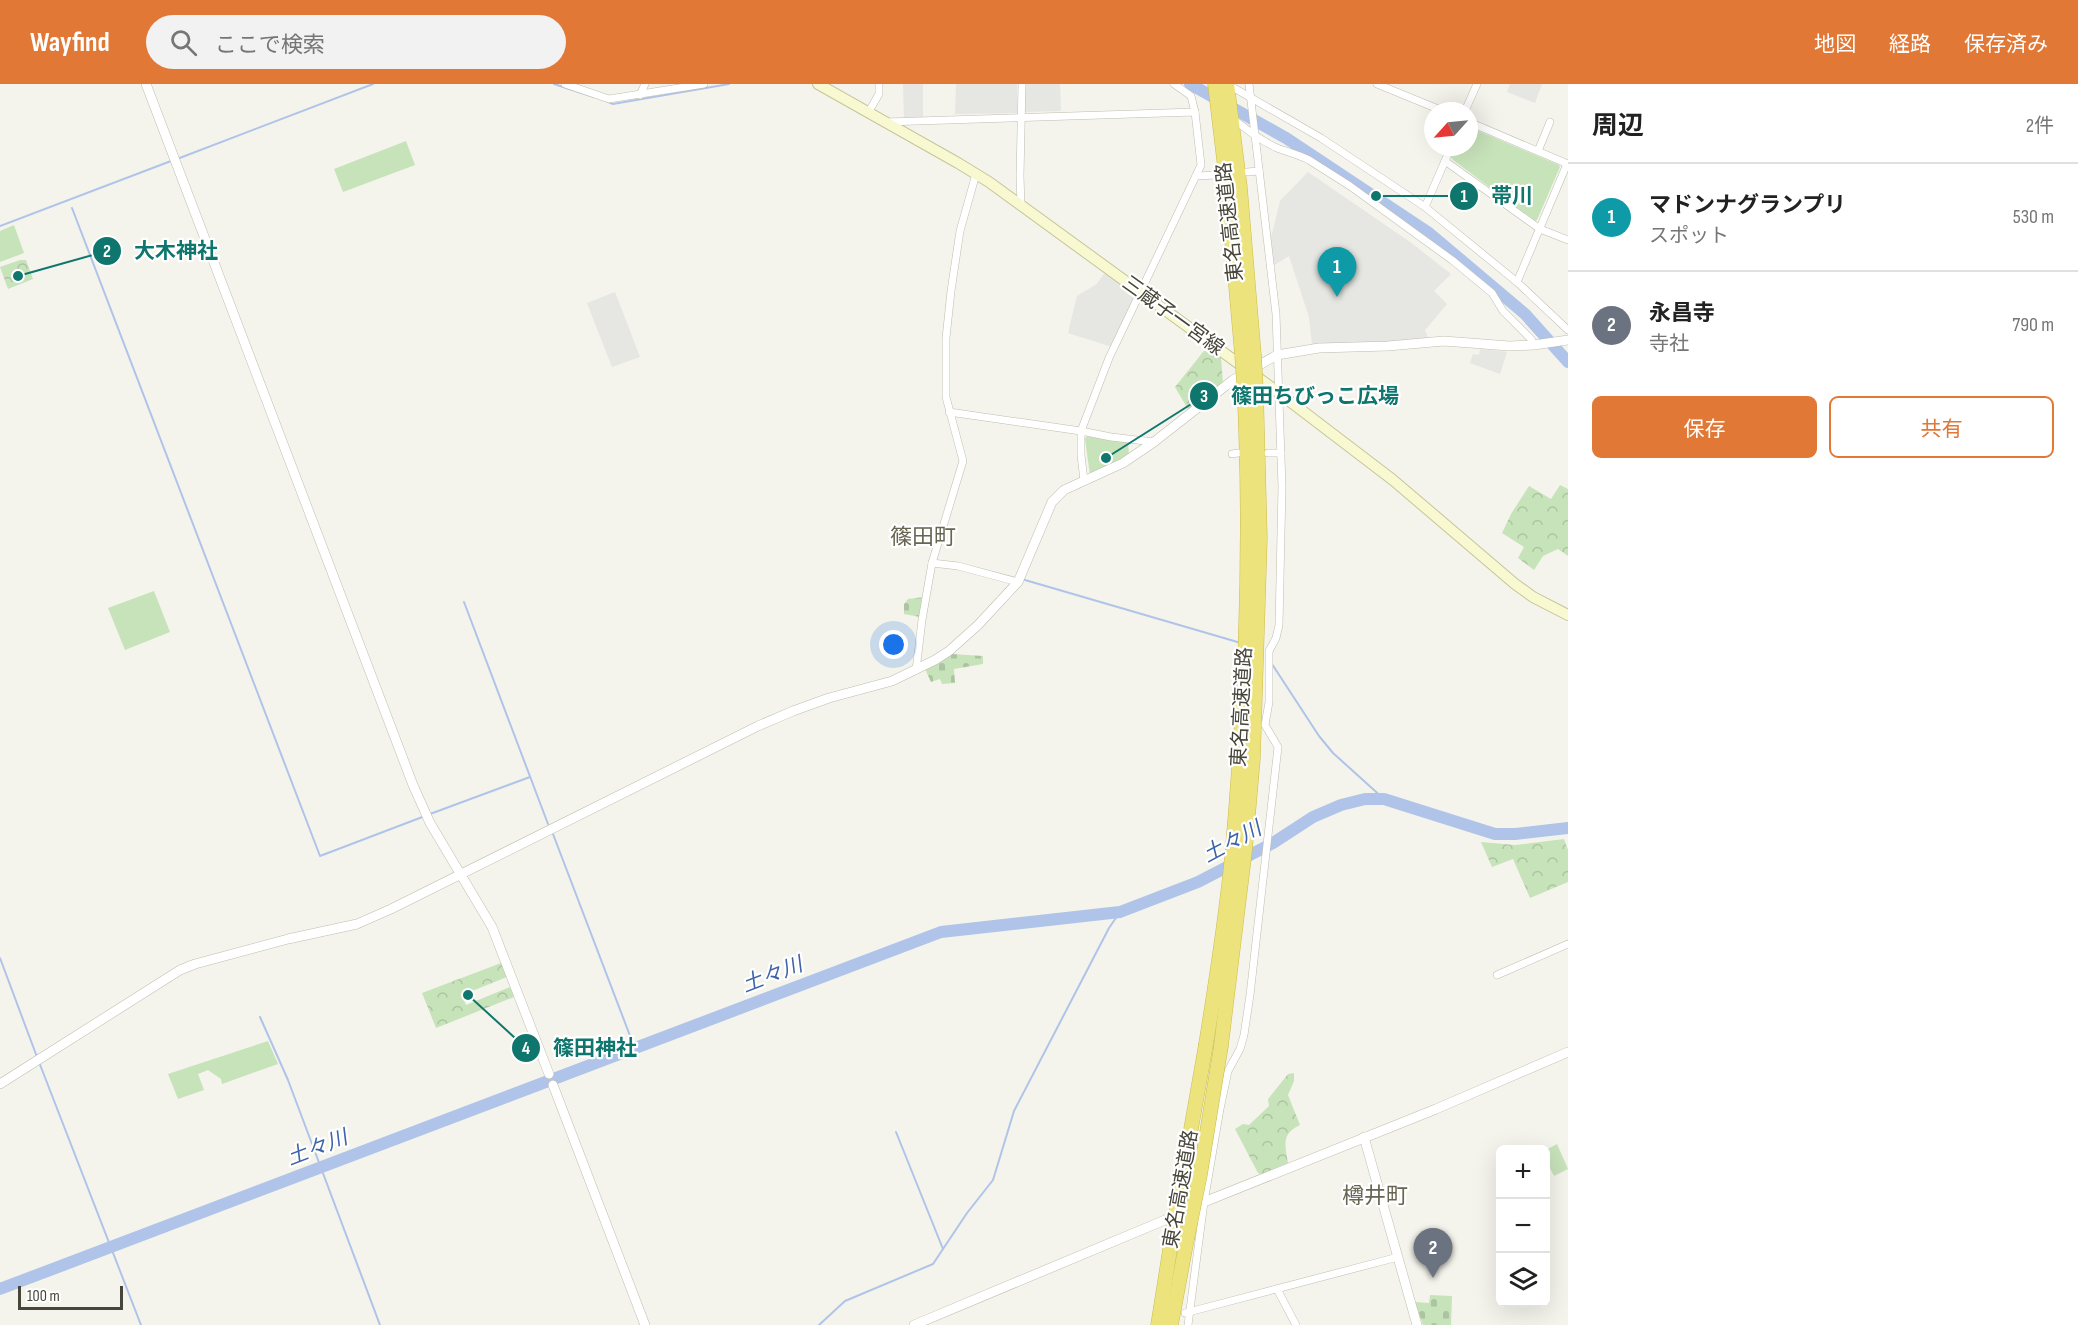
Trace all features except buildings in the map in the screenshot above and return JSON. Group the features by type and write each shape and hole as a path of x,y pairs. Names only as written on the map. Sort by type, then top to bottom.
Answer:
{"highway":[{"name":"東名高速道路","path":"1215,84 1225,117"},
{"name":"東名高速道路","path":"1158,1325 1172,1237 1214,1045 1245,850 1252,638 1247,472 1249,381 1248,355 1236,272 1225,117 1227,84"},
{"name":"東名高速道路","path":"1171,1325 1200,1175 1230,873 1248,728"}],"main road":[{"name":"三蔵子一宮線","path":"821,85 976,174 1140,292 1249,381 1279,393 1394,480 1515,584 1533,597 1568,615"}],"street":[{"path":"146,84 413,785 430,822 492,927 501,947 645,1325"},
{"path":"565,84 609,99 704,84"},
{"path":"640,95 645,84"},
{"path":"868,113 879,94 879,84"},
{"path":"1021,206 1022,84"},
{"path":"1084,481 1081,431 1109,358 1201,165 1191,96 1174,84"},
{"path":"1227,84 1322,138 1425,207 1517,282 1568,330"},
{"path":"1188,1325 1204,1202 1228,1071 1240,1049 1244,1035 1278,747 1265,725 1269,702 1269,651 1276,638 1279,625 1282,487 1279,393 1272,264 1249,84"},
{"path":"1377,84 1424,103"},
{"path":"1469,102 1477,84"},
{"path":"884,122 1195,112"},
{"path":"1225,117 1275,147 1309,160 1426,240 1492,293 1503,311 1538,344"},
{"path":"1538,151 1550,122"},
{"path":"1478,126 1568,164 1517,282"},
{"path":"1425,207 1447,156"},
{"path":"1445,161 1540,229 1568,240"},
{"path":"1247,172 1259,171"},
{"path":"916,670 932,563 963,461 946,397 946,338 960,231 976,174"},
{"path":"1196,176 1217,176"},
{"path":"0,1084 180,970 288,939 357,924 392,909 758,726 829,698 892,681 916,670 949,651 978,626 1018,582 1052,502 1064,490 1123,463 1154,442 1233,380 1249,381 1277,355 1319,348 1388,346 1453,340 1509,346 1568,340"},
{"path":"949,412 1081,431 1111,438 1154,442"},
{"path":"1268,453 1281,453"},
{"path":"932,563 958,566 1018,582"},
{"path":"1497,975 1568,945"},
{"path":"914,1325 1568,1052"},
{"path":"1364,1137 1417,1325"},
{"path":"1188,1312 1398,1257"},
{"path":"1277,1289 1296,1325"}],"green space":[{"path":"1478,131 1560,167 1535,221 1451,157 1478,156"},
{"path":"406,141 415,165 343,192 334,169"},
{"path":"14,225 24,253 0,262 0,231"},
{"path":"26,260 33,279 8,289 0,267"},
{"path":"1207,347 1221,357 1223,384 1189,411 1175,387"},
{"path":"1087,436 1128,442 1129,455 1090,475 1085,439"},
{"path":"1560,485 1568,489 1568,556 1558,549 1543,556 1534,570 1518,558 1524,547 1502,533 1529,486 1551,499"},
{"path":"154,591 170,632 125,650 108,608"},
{"path":"924,597 920,617 904,614 904,604 908,599"},
{"path":"952,654 983,656 983,664 954,669 955,683 942,684 940,679 931,682 925,669"},
{"path":"1564,839 1568,850 1568,882 1530,898 1513,859 1492,867 1481,842 1515,845"},
{"path":"501,963 507,977 462,995 466,1005 510,987 514,997 436,1028 422,993"},
{"path":"268,1041 278,1064 222,1084 221,1079 208,1070 198,1074 204,1090 178,1099 168,1074"},
{"path":"1294,1073 1294,1081 1288,1095 1300,1125 1287,1136 1285,1145 1288,1163 1261,1174 1258,1173 1235,1129 1243,1124 1249,1125 1269,1106 1268,1099 1288,1074"},
{"path":"1557,1144 1568,1169 1554,1176 1550,1168 1550,1148"},
{"path":"1430,1295 1452,1296 1451,1325 1423,1325 1415,1302 1429,1303"}],"shaded area":[{"path":"903,84 923,84 923,117 904,118"},
{"path":"956,84 1017,84 1017,113 955,114"},
{"path":"1021,84 1060,84 1061,111 1022,112"},
{"path":"1510,84 1542,84 1535,103 1507,92"},
{"path":"1308,172 1410,242 1451,274 1434,291 1447,304 1425,330 1428,338 1389,342 1312,344 1309,317 1289,256 1273,266 1271,238 1280,201"},
{"path":"1105,272 1137,296 1112,347 1068,333 1077,296 1097,284"},
{"path":"615,292 640,357 612,367 587,303"},
{"path":"1480,349 1507,352 1500,374 1470,363 1473,354 1479,355"}],"waterway":[{"path":"177,159 373,84"},
{"path":"554,84 594,97"},
{"path":"608,102 613,104 729,84"},
{"path":"1190,84 1286,138 1429,233 1525,314 1568,362"},
{"path":"0,226 171,161"},
{"path":"72,208 320,856 425,816"},
{"path":"1025,580 1241,643"},
{"path":"464,602 548,824"},
{"path":"1272,664 1319,736 1333,753 1384,799"},
{"path":"430,814 530,777"},
{"name":"土々川","path":"0,1289 941,932 1120,912 1198,882 1273,843 1313,817 1341,805 1365,799 1384,799 1495,834 1568,828"},
{"path":"553,834 632,1041"},
{"path":"819,1325 845,1301 933,1264 967,1213 993,1180 1014,1111 1109,928 1120,912"},
{"path":"0,958 37,1057"},
{"name":"土々川","path":"260,1017 288,1080 380,1325"},
{"path":"39,1062 141,1325"},
{"path":"896,1132 943,1249"}],"place":[{"name":"帯川","path":"1376,196"},
{"name":"大木神社","path":"18,276"},
{"name":"マドンナグランプリ","path":"1337,297"},
{"name":"篠田ちびっこ広場","path":"1106,458"},
{"name":"篠田神社","path":"468,995"},
{"name":"永昌寺","path":"1433,1278"}],"district":[{"name":"篠田町","path":"923,537"},
{"name":"樽井町","path":"1375,1196"}]}
